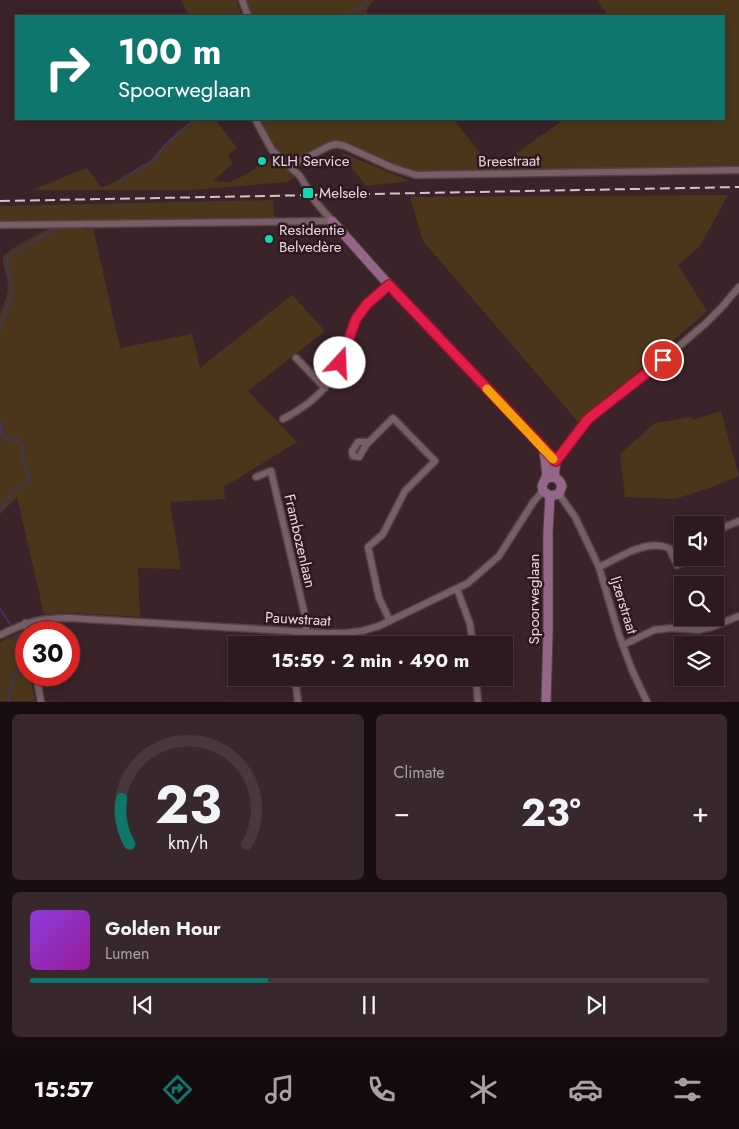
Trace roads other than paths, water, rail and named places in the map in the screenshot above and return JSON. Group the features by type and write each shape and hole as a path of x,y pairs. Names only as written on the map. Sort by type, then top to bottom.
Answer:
{"street":[{"path":"242,0 248,15"},
{"path":"257,120 272,150 300,176 332,221 389,285 556,461"},
{"name":"Breestraat","path":"290,166 336,144 345,146 391,167 416,175 739,170"},
{"path":"0,225 332,221"},
{"path":"283,419 302,409 325,388 340,363 356,319 367,304 389,285"},
{"path":"550,478 556,461 588,419 649,372 722,307 739,287"},
{"path":"296,358 325,388"},
{"path":"368,442 393,418 435,461 405,491 383,534 368,547 379,598 390,621"},
{"name":"Spoorweglaan","path":"543,449 550,478"},
{"name":"Frambozenlaan","path":"256,477 271,472 306,620 306,632"},
{"name":"Spoorweglaan","path":"546,702 548,532 551,494 543,482 550,478 558,479 562,486 551,494"},
{"name":"Pauwstraat","path":"33,621 46,618 69,618 297,632 345,634 362,631 390,621 457,589 473,578 499,556 534,501 551,494"},
{"name":"Ijzerstraat","path":"551,494 575,517 599,567 623,645 647,702"},
{"path":"724,527 739,521"},
{"path":"599,567 642,546 669,548 674,559"},
{"path":"457,589 470,624 472,636"},
{"path":"623,645 654,630 672,628 698,630 712,627 739,616"},
{"name":"Pauwstraat","path":"0,635 15,628"},
{"path":"297,632 297,636"},
{"path":"38,686 41,702"},
{"path":"296,686 298,702"},
{"path":"477,686 478,702"}],"waterway":[{"path":"349,15 361,8 367,0"},
{"path":"119,182 142,166 150,163 167,143 194,120"},
{"path":"0,328 13,290 7,268 7,258 58,227"},
{"path":"0,419 2,437 21,441 23,447 22,457 30,480 18,487 0,510"},
{"path":"0,609 10,624"},
{"path":"9,702 15,674"}],"railway":[{"path":"0,201 739,187"}],"place":[{"name":"KLH Service","path":"262,161"},
{"name":"Melsele","path":"308,193"},
{"name":"Residentie Belvedère","path":"269,239"}]}
